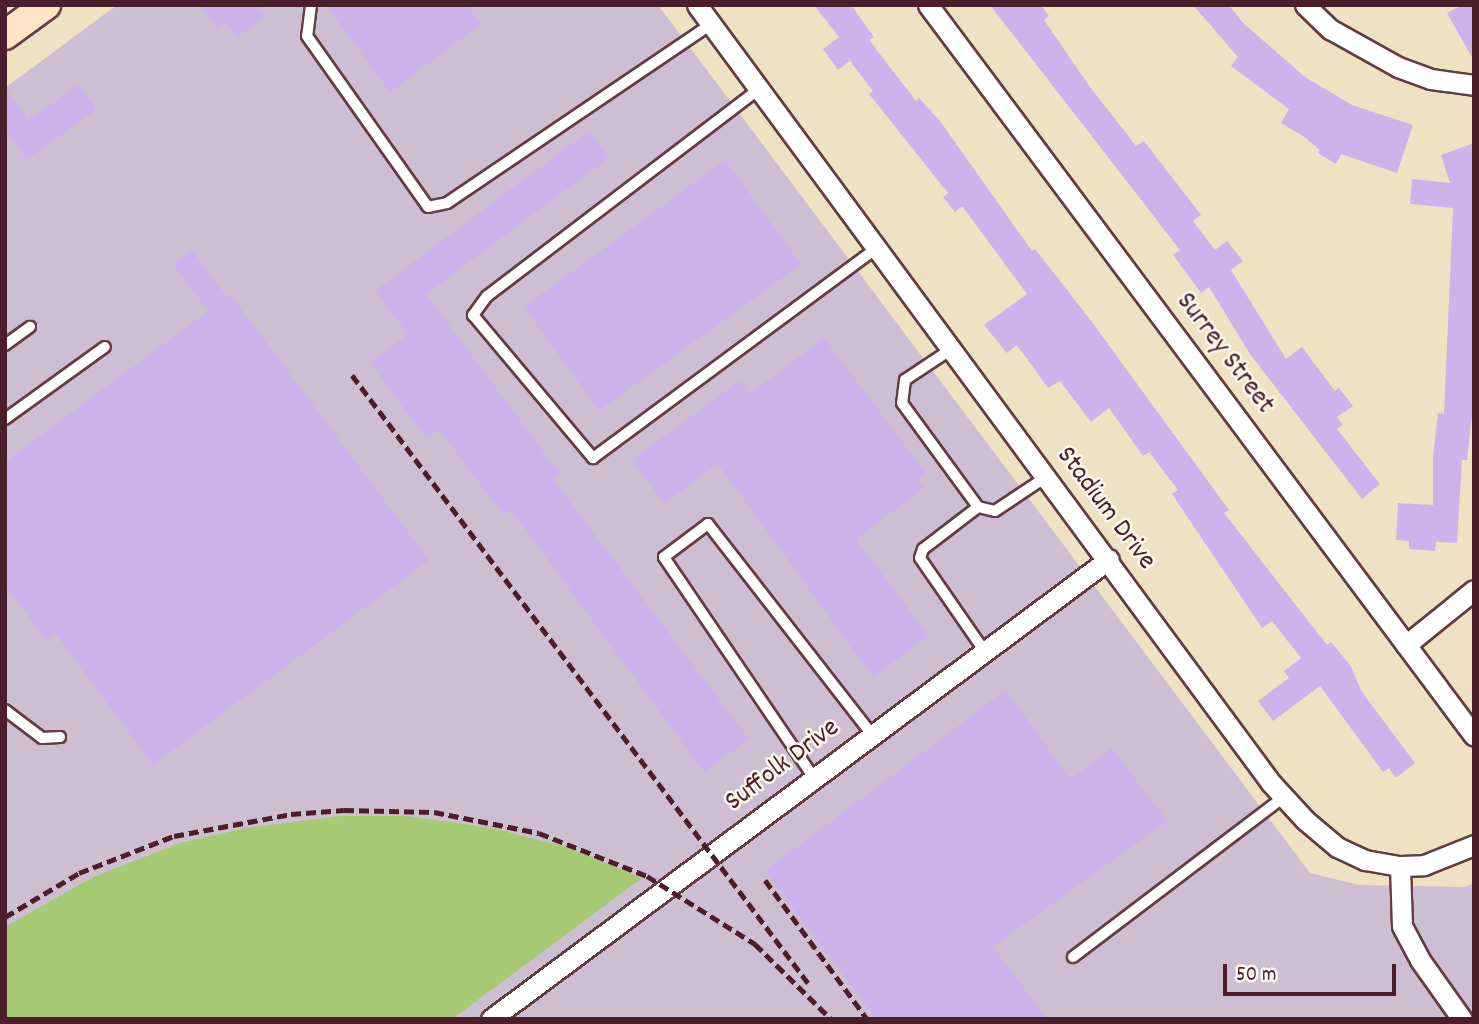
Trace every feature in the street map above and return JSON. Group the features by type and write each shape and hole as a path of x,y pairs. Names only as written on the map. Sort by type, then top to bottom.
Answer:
{"main road":[{"path":"5,36 46,5"}],"street":[{"name":"Stadium Drive","path":"697,5 950,350 1109,559 1284,797 1337,847 1365,860 1399,866"},
{"name":"Surrey Street","path":"928,5 1474,736"},
{"path":"1306,5 1330,29 1398,67 1431,79 1474,85"},
{"name":"Suffolk Drive","path":"491,1019 1109,559"},
{"path":"1406,645 1474,590"},
{"path":"1462,1019 1419,960 1402,926 1399,866 1424,865 1474,845"}],"lane":[{"path":"311,5 307,36 428,207 447,203 711,24"},
{"path":"759,89 487,296 473,315 593,458 877,248"},
{"path":"5,345 30,327"},
{"path":"5,419 106,347"},
{"path":"950,350 905,380 902,403 978,507 995,512 1046,477"},
{"path":"978,507 923,549 920,558 985,652"},
{"path":"814,778 664,556 708,524 872,735"},
{"path":"5,710 42,738 60,737"},
{"path":"1073,957 1284,797"}],"shaded area":[{"path":"117,5 658,5 1310,873 1359,885 1464,887 1474,883 1474,1019 5,1019 5,88"}],"green space":[{"path":"341,816 408,816 492,828 570,848 642,878 452,1019 5,1019 5,927 91,878 180,843 246,828"}],"building":[{"path":"200,5 256,5 265,17 237,37 226,22 217,29"},
{"path":"326,5 467,5 481,24 390,92"},
{"path":"814,5 851,5 874,37 869,40 916,101 919,98 940,121 1032,251 1035,249 1089,318 1229,510 1224,513 1327,645 1331,642 1350,665 1362,692 1415,763 1396,778 1389,768 1383,772 1320,686 1273,721 1258,701 1289,678 1284,671 1301,658 1272,621 1262,628 1172,494 1178,490 1149,452 1143,456 1109,408 1091,422 1060,381 1048,388 1017,345 1007,353 984,325 1027,294 962,206 955,212 943,197 948,193 869,94 873,91 850,61 838,70 823,49 839,37"},
{"path":"990,5 1041,5 1049,16 1044,20 1090,87 1136,146 1144,141 1201,215 1193,221 1215,250 1227,241 1243,261 1231,270 1286,359 1302,347 1335,391 1339,388 1353,406 1337,417 1343,425 1337,429 1380,484 1362,499 1250,354 1209,287 1201,293 1173,255 1180,250"},
{"path":"1193,5 1229,5 1243,23 1305,77 1352,105 1413,125 1397,173 1341,154 1336,164 1318,153 1320,150 1303,136 1281,123 1289,109 1231,66 1238,57"},
{"path":"1462,5 1474,5 1474,61 1447,13"},
{"path":"79,85 96,110 27,159 5,129 5,87 28,120"},
{"path":"589,131 609,158 426,294 560,474 553,479 749,739 704,772 511,510 504,515 439,430 427,439 370,363 408,334 375,291"},
{"path":"1474,143 1474,396 1467,460 1462,460 1457,543 1436,542 1435,551 1409,549 1409,541 1396,540 1398,503 1433,505 1433,456 1438,413 1444,414 1453,208 1410,204 1412,179 1450,183 1441,155"},
{"path":"725,160 801,264 599,411 524,307"},
{"path":"192,250 227,297 230,294 429,560 153,765 55,633 46,640 5,585 5,462 208,311 173,264"},
{"path":"824,338 926,473 917,480 924,488 856,539 929,636 873,677 718,464 664,504 632,460 739,381 749,394"},
{"path":"1006,690 1070,779 1112,748 1167,821 993,947 1047,1019 876,1019 765,871"}],"railway":[{"path":"352,375 808,983"},
{"path":"5,917 79,873 174,836 291,814 344,810 434,812 539,833 647,876 755,944 831,1019"},
{"path":"765,880 867,1019"}]}
